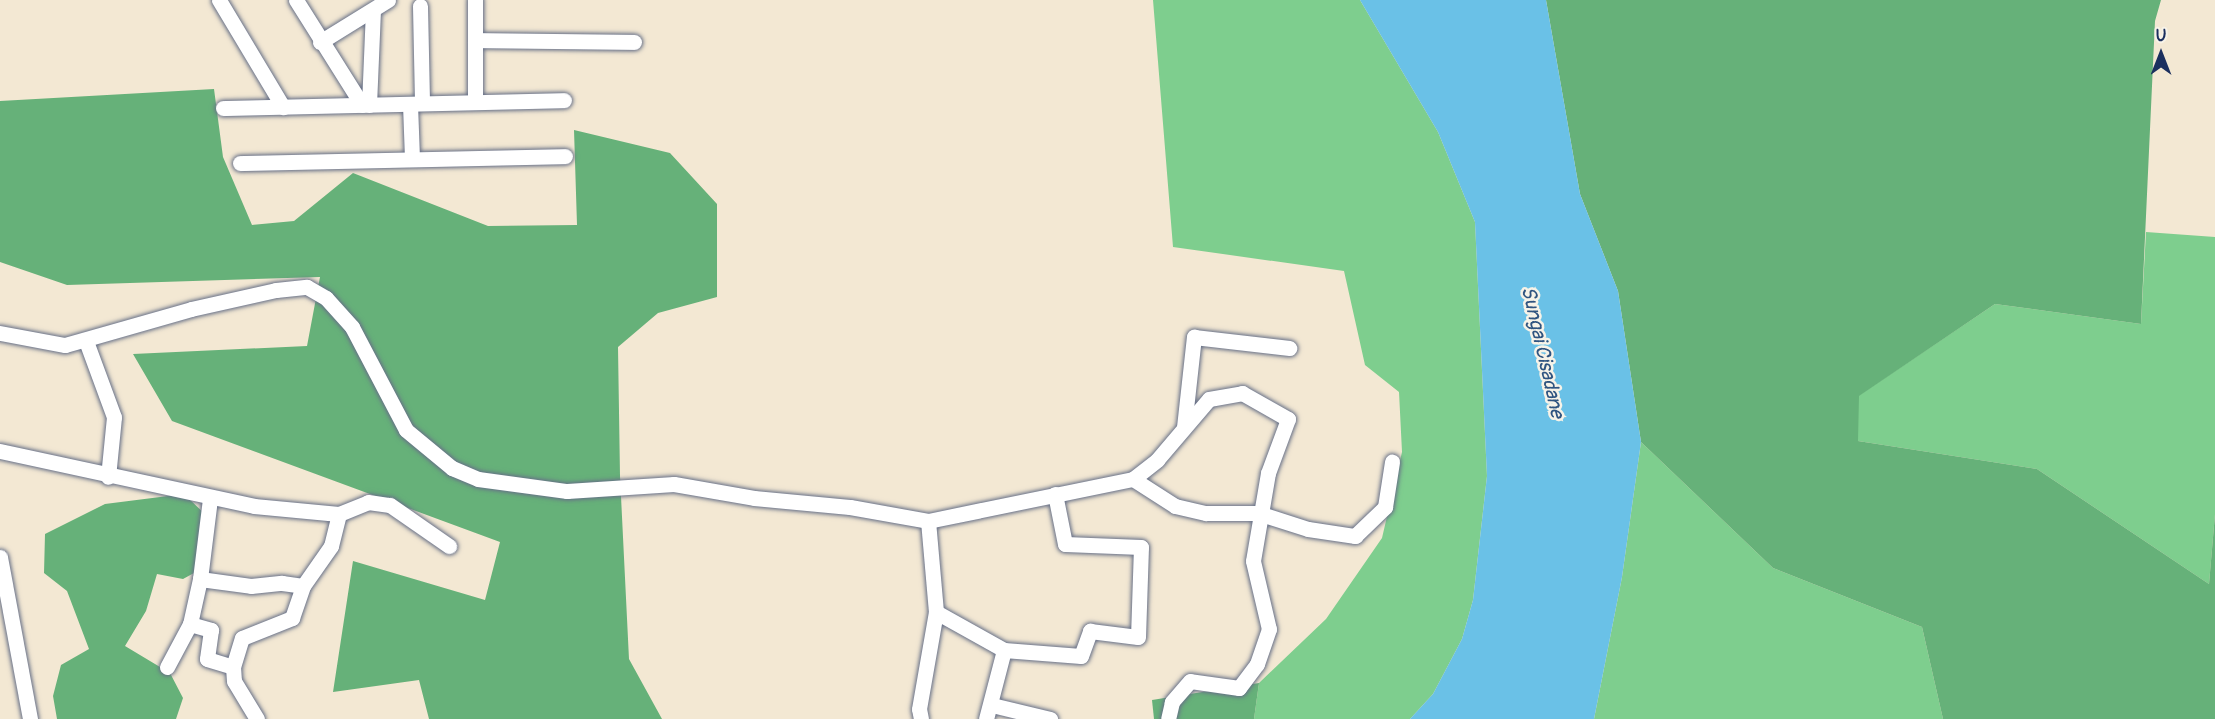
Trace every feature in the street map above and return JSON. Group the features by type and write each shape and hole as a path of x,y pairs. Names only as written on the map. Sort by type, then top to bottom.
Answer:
{"street":[{"path":"219,0 283,107"},
{"path":"296,0 320,42 365,105"},
{"path":"320,42 388,0"},
{"path":"474,102 475,0"},
{"path":"412,159 420,6"},
{"path":"365,105 373,11"},
{"path":"475,40 634,42"},
{"path":"224,108 564,100"},
{"path":"240,163 565,156"},
{"path":"0,333 65,345 191,309 276,290 307,287 326,298 352,327 406,430 452,468 478,479 567,491 674,484 754,498 850,507 928,521 1133,479 1157,460 1209,399 1231,392 1242,393 1288,419 1268,473 1258,513 1253,561 1269,629 1257,664 1239,688 1190,681 1172,702 1168,719"},
{"path":"1184,427 1194,337 1289,348"},
{"path":"86,340 114,417 108,477"},
{"path":"0,451 210,500 339,514 368,502 390,506 449,546"},
{"path":"1133,479 1175,506 1206,513 1258,513 1308,529 1355,536 1385,507 1392,462"},
{"path":"936,612 1004,650 1081,656 1090,631 1138,637 1141,547 1065,544 1055,494"},
{"path":"167,667 190,624 200,579 210,500"},
{"path":"257,719 234,681 233,667 242,638 292,618 303,586 331,546 339,514"},
{"path":"921,719 919,709 936,612 928,521"},
{"path":"0,557 30,719"},
{"path":"200,579 251,586 282,583 303,586"},
{"path":"190,624 211,630 207,659 233,667"},
{"path":"1004,650 989,712 1050,719"}],"green space":[{"path":"1153,0 1360,0 1438,132 1475,222 1487,476 1473,600 1462,639 1433,694 1410,719 1254,719 1259,683 1326,619 1382,538 1402,452 1399,392 1365,365 1344,271 1173,247"},
{"path":"1546,0 2161,0 2155,21 2141,324 1995,304 1859,396 1858,441 2037,469 2209,584 2215,514 2215,719 1943,719 1922,627 1773,568 1641,442 1618,291 1580,194"},
{"path":"214,89 223,157 252,225 294,221 353,173 488,226 577,225 574,130 670,153 717,204 717,297 658,313 618,347 620,476 629,659 662,719 429,719 419,680 333,692 353,561 485,600 500,542 172,421 133,354 307,346 320,277 67,285 0,262 0,101"},
{"path":"2146,232 2215,237 2215,514 2209,584 2037,469 1858,441 1858,396 1995,304 2141,324"},
{"path":"1641,442 1773,568 1922,627 1943,719 1594,719 1622,577"},
{"path":"184,494 210,519 205,567 183,579 157,574 146,611 125,646 170,673 183,698 176,719 57,719 53,696 61,665 89,649 67,591 44,573 45,534 105,504"},
{"path":"1259,683 1254,719 1154,719 1152,700"}],"water":[{"name":"Sungai Cisadane","path":"1360,0 1546,0 1580,194 1618,291 1641,442 1622,577 1594,719 1410,719 1433,694 1462,639 1473,600 1487,476 1475,222 1438,132"}]}
